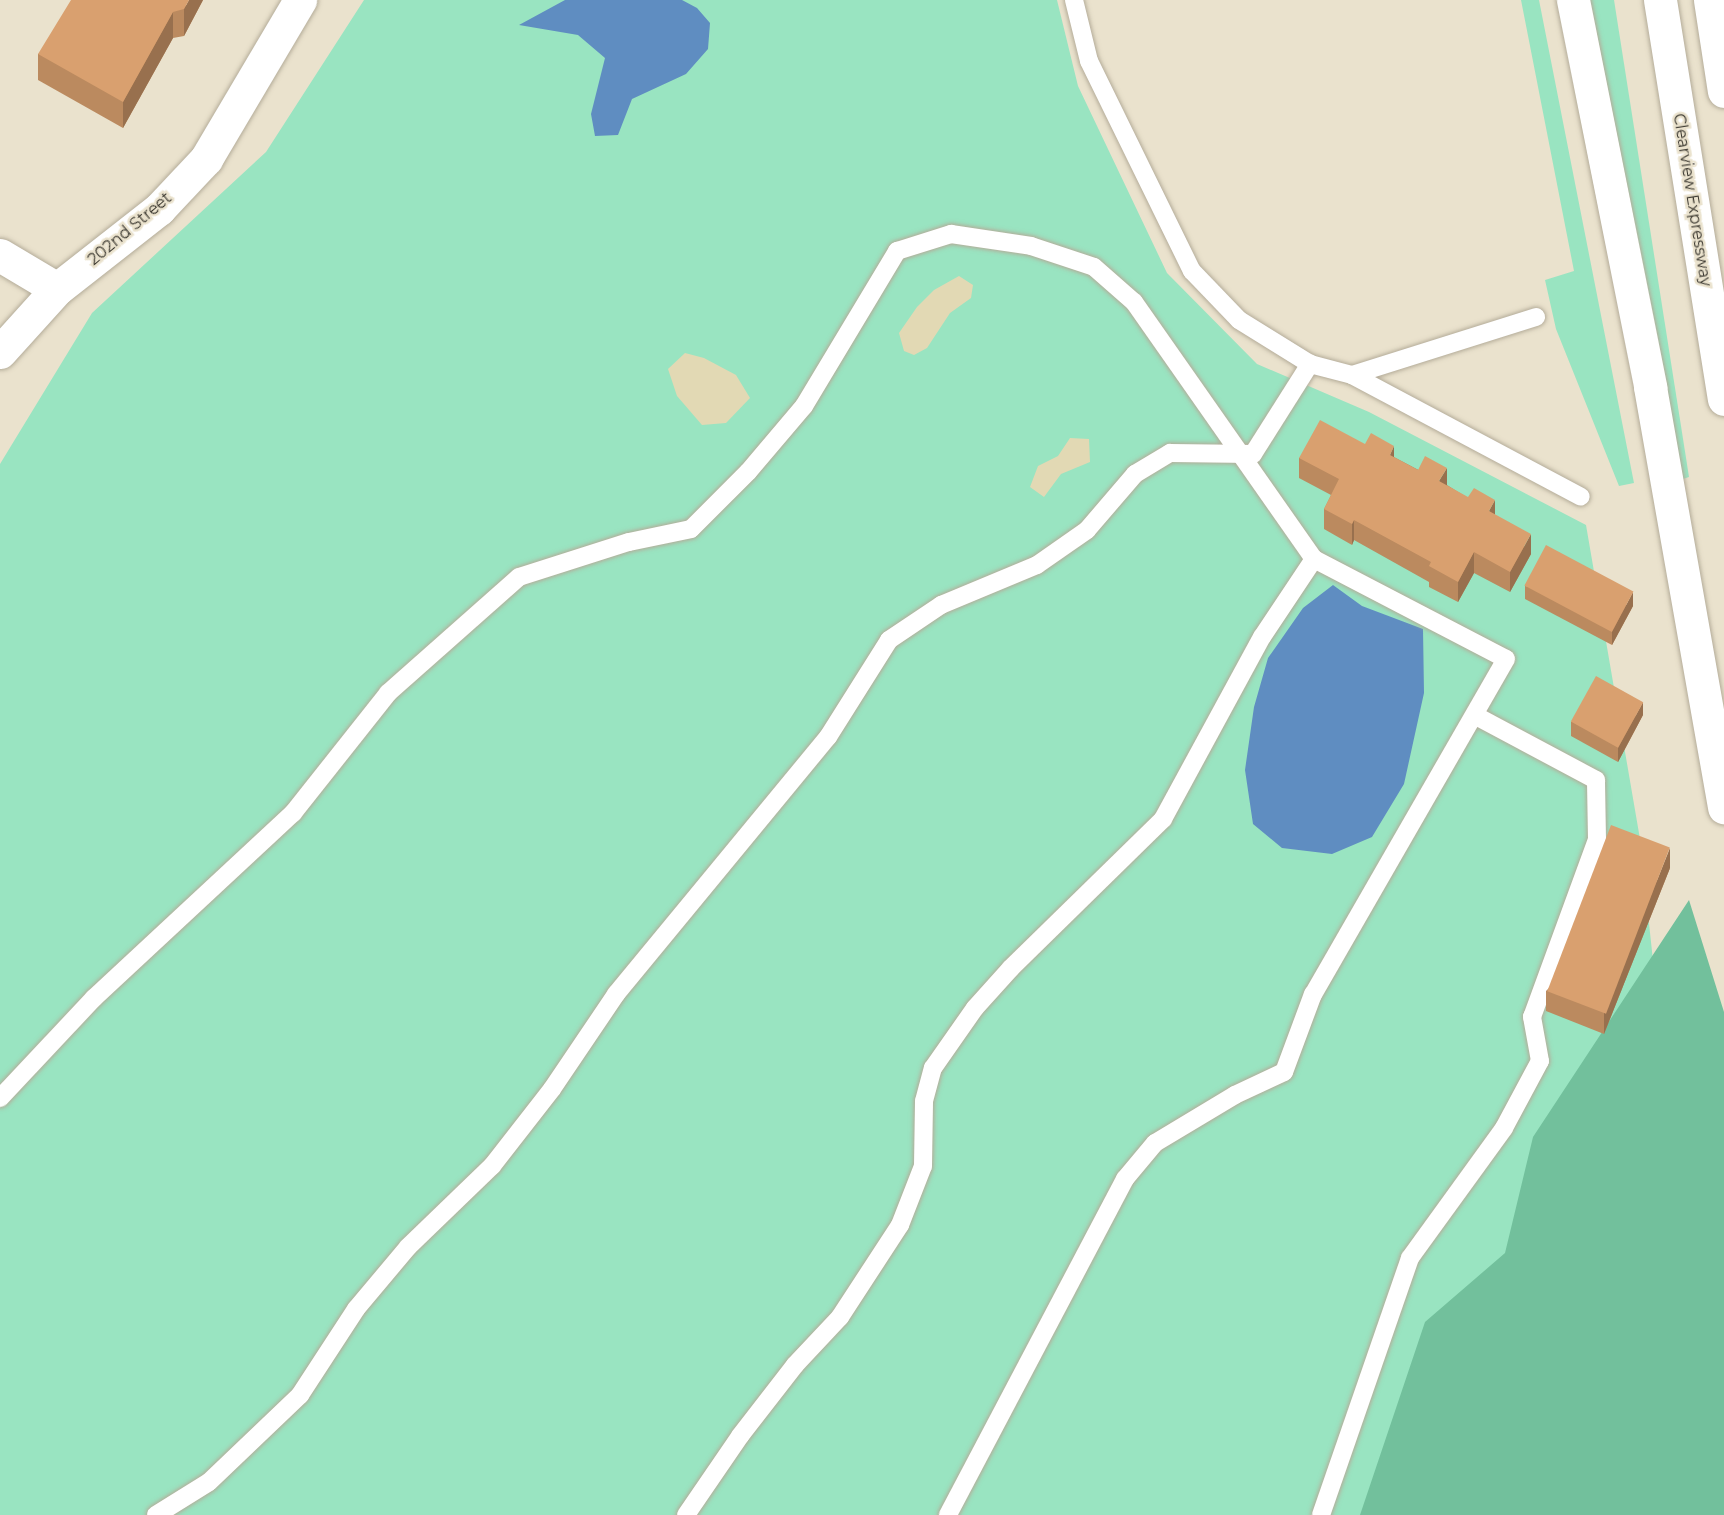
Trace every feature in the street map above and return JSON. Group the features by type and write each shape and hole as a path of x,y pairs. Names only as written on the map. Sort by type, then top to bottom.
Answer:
{"main road":[{"name":"202nd Street","path":"0,352 57,289 159,209 206,159 300,0"},
{"path":"1573,0 1650,387 1724,808"},
{"name":"Clearview Expressway","path":"1660,0 1724,399"},
{"path":"1710,0 1724,91"},
{"path":"0,255 57,289"}],"lane":[{"path":"1074,0 1089,62 1192,272 1239,320 1310,364 1352,375 1581,496"},
{"path":"0,1098 94,998 293,813 388,693 519,577 629,542 691,529 748,472 804,406 897,251 951,234 1031,246 1094,267 1134,302 1236,454 1314,559 1506,659 1476,716 1313,994 1284,1072 1235,1095 1155,1143 1125,1179 948,1515"},
{"path":"1352,375 1536,317"},
{"path":"156,1515 208,1482 300,1395 356,1309 408,1246 492,1166 552,1089 616,994 828,737 889,640 941,605 1037,565 1087,530 1135,474 1170,453 1253,454 1310,364"},
{"path":"686,1515 740,1436 795,1365 840,1317 900,1225 922,1166 924,1101 933,1068 975,1008 1011,968 1163,819 1262,637 1314,559"},
{"path":"1321,1515 1410,1258 1504,1128 1540,1061 1532,1017 1597,839 1596,780 1476,716"}],"green space":[{"path":"364,0 1057,0 1078,86 1167,273 1257,364 1369,412 1586,525 1640,839 1705,1447 1703,1515 0,1515 0,464 92,313 266,152"},
{"path":"1521,0 1539,0 1634,483 1619,486 1556,329 1545,280 1574,271"},
{"path":"1590,0 1614,0 1689,477 1683,479"},
{"path":"1689,900 1724,1012 1724,1515 1360,1515 1425,1322 1505,1253 1533,1137"}],"sand":[{"path":"959,276 973,285 971,298 950,313 927,348 914,355 904,351 899,333 917,307 934,290"},
{"path":"685,353 704,358 736,375 750,398 726,423 702,425 677,396 668,369"},
{"path":"1070,438 1089,439 1090,462 1061,474 1044,497 1030,487 1038,466 1058,456"}],"water":[{"path":"565,0 682,0 697,8 710,23 708,49 686,74 632,99 618,135 595,136 591,114 605,58 578,35 519,25"},
{"path":"1333,585 1362,606 1423,629 1424,693 1404,784 1372,837 1332,854 1282,848 1253,824 1245,770 1254,707 1268,658 1303,608"}],"building":[{"path":"71,0 189,0 184,9 173,12 123,102 38,54"},
{"path":"1320,420 1365,444 1371,433 1394,446 1390,455 1418,470 1425,456 1447,468 1439,481 1468,497 1474,488 1495,500 1489,511 1531,534 1510,572 1474,552 1458,582 1429,566 1431,562 1354,520 1352,524 1324,509 1339,479 1299,458"},
{"path":"1546,545 1633,591 1612,632 1524,586"},
{"path":"1596,676 1643,702 1618,748 1571,721"},
{"path":"1611,825 1670,848 1606,1014 1547,991"}]}
